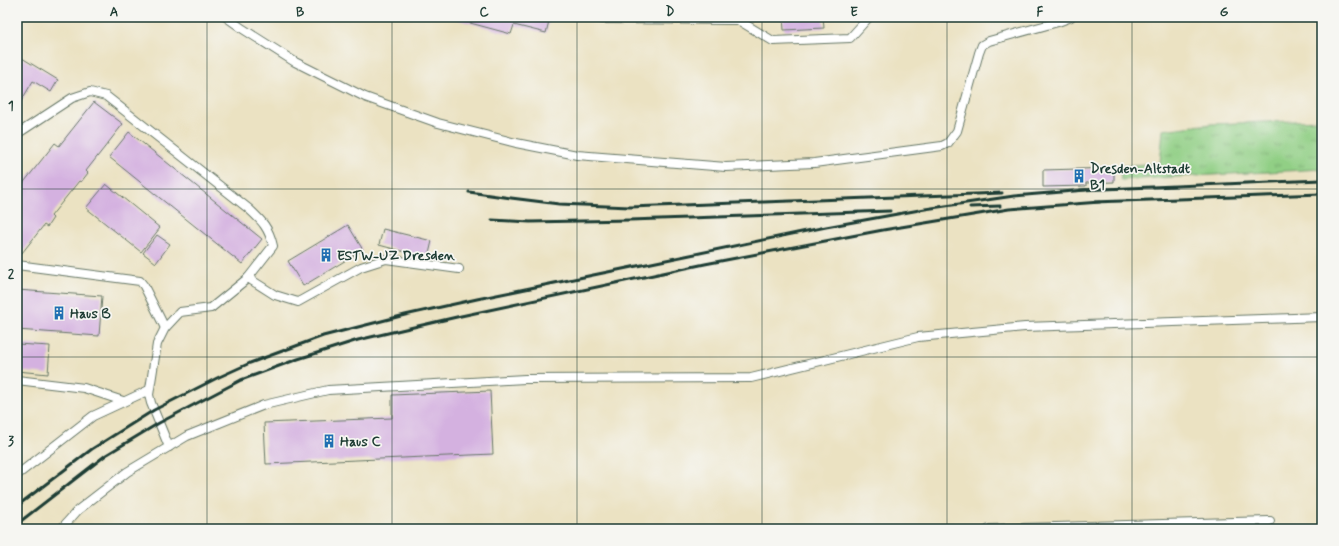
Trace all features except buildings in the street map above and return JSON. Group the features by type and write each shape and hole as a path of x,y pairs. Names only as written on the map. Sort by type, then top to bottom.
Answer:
{"lane":[{"path":"226,17 295,62 365,97 438,123 516,143 577,155 726,167 814,163 942,146 948,143 957,131 982,45 985,42 997,38 1058,22 1071,17"},
{"path":"602,17 602,19 738,20 773,41 850,38 869,17"},
{"path":"17,134 72,98 90,92 106,96 249,209 262,221 270,234 273,246 248,278 211,308 180,312 165,328 157,344 149,390 151,403 169,447"},
{"path":"248,278 275,295 298,302 361,267 386,259 459,269"},
{"path":"17,266 140,281 165,328"},
{"path":"61,529 78,510 127,472 186,436 264,405 328,390 525,379 751,378 918,338 1024,327 1322,317"},
{"path":"17,380 84,388 123,401"},
{"path":"17,475 93,416 149,390"},
{"path":"990,529 1270,521"}],"green space":[{"path":"1322,120 1322,169 1121,180 1120,166 1160,163 1163,130 1210,124"}],"railway":[{"path":"1080,190 1322,180"},
{"path":"17,506 92,449 154,410 250,363 323,336 405,315 477,299 826,227 925,209 1014,196 1086,190"},
{"path":"469,192 559,204 630,207 1002,193"},
{"path":"1094,202 1322,194"},
{"path":"17,524 106,455 159,423 241,380 298,359 358,340 461,316 705,264 883,230 1009,209 1100,202"},
{"path":"970,207 1000,206"},
{"path":"492,220 530,222 630,220 890,211"}],"place":[{"name":"Dresden-Altstadt B1","path":"1079,176"},
{"name":"ESTW-UZ Dresden","path":"326,255"},
{"name":"Haus B","path":"59,313"},
{"name":"Haus C","path":"329,441"}]}
